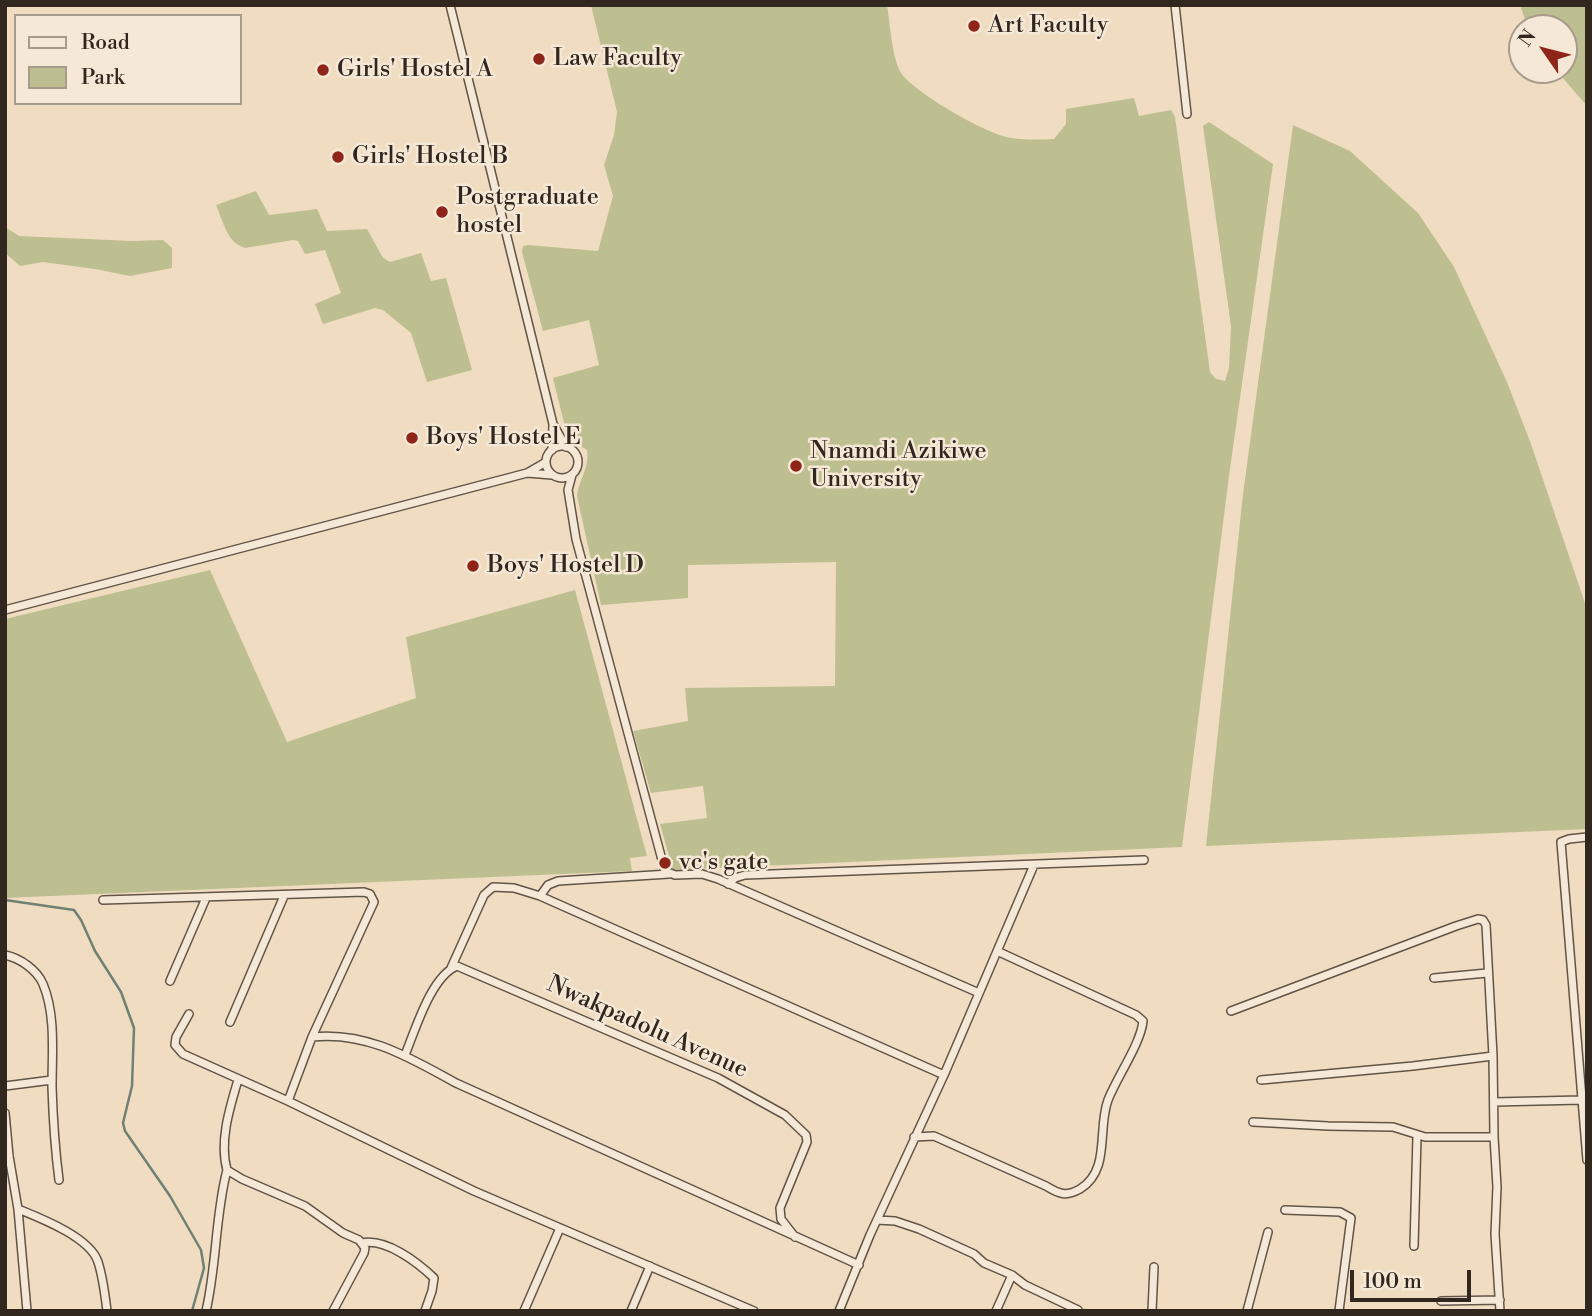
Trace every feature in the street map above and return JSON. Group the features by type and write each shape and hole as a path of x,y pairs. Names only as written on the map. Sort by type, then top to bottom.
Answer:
{"street":[{"path":"450,5 553,424 578,462 568,490 576,538 663,867 670,874"},
{"path":"1175,5 1186,114"},
{"path":"5,610 527,473 546,462 552,450 553,424"},
{"path":"552,450 566,447"},
{"path":"546,462 568,490"},
{"path":"527,473 572,475"},
{"path":"1587,837 1561,842 1587,1160"},
{"path":"728,884 745,875 1144,860"},
{"path":"839,1311 1034,865"},
{"path":"540,896 548,885 558,881 702,874 979,993"},
{"path":"405,1055 433,991 452,968 484,895 493,887 514,888 540,896 944,1075"},
{"path":"103,900 364,891 370,894 374,902 312,1037 288,1101"},
{"path":"230,1022 284,895"},
{"path":"170,981 206,898"},
{"path":"1231,1011 1478,919 1483,920 1486,925 1493,1056 1497,1187 1495,1234 1500,1311"},
{"path":"914,1137 934,1136 1060,1195 1083,1188 1098,1166 1107,1102 1138,1038 1143,1021 1136,1014 997,951"},
{"path":"5,955 32,968 42,981 50,1017 53,1118 60,1180"},
{"name":"Nwakpadolu Avenue","path":"452,968 457,966 466,969 718,1078 785,1115 806,1135 807,1142 780,1208 781,1219 795,1237"},
{"path":"1434,978 1487,973"},
{"path":"189,1014 176,1037 174,1045 177,1050 474,1191 650,1266 737,1307 754,1311"},
{"path":"312,1037 376,1042 456,1083 859,1265"},
{"path":"1261,1080 1493,1056"},
{"path":"5,1086 52,1080"},
{"path":"206,1311 213,1284 221,1192 227,1170 224,1146 230,1105 238,1080"},
{"path":"1494,1102 1583,1104"},
{"path":"5,1113 7,1156 18,1209 27,1311"},
{"path":"1253,1122 1393,1126 1417,1136 1494,1138"},
{"path":"1414,1246 1417,1136"},
{"path":"227,1170 305,1206 362,1243 376,1241 385,1244 418,1264 434,1278 425,1311"},
{"path":"18,1209 51,1223 94,1254 98,1262 107,1311"},
{"path":"1285,1210 1340,1212 1351,1218 1339,1311"},
{"path":"877,1220 895,1221 919,1229 974,1254 984,1263 1078,1310"},
{"path":"524,1311 560,1228"},
{"path":"1247,1311 1268,1232"},
{"path":"333,1311 364,1253 362,1243"},
{"path":"631,1311 650,1266"},
{"path":"1152,1311 1154,1267"},
{"path":"996,1311 1012,1275"},
{"path":"1441,1301 1500,1300"}],"green space":[{"path":"591,5 887,5 893,50 901,73 920,91 950,110 1006,137 1054,139 1066,124 1066,109 1134,98 1139,116 1171,110 1175,117 1210,372 1216,379 1225,381 1229,368 1231,326 1203,126 1209,122 1273,164 1229,476 1182,847 673,870 660,824 707,818 703,786 651,793 633,731 688,721 685,688 835,686 836,562 688,565 688,598 601,605 577,496 587,462 587,450 572,440 566,431 553,378 599,365 589,320 543,331 522,252 523,246 528,245 598,251 613,196 604,165 614,135 617,112"},
{"path":"1520,5 1587,5 1587,106 1568,84 1578,84 1578,14 1523,14"},
{"path":"1293,125 1350,151 1418,213 1454,267 1507,382 1587,609 1587,829 1206,846 1243,494"},
{"path":"256,191 269,215 317,209 327,231 367,229 383,258 390,262 421,253 431,281 446,278 472,370 427,382 411,333 383,310 375,308 323,324 315,304 341,293 325,250 305,254 298,241 293,240 245,248 234,241 226,231 216,205"},
{"path":"5,227 19,236 163,240 172,248 172,268 130,276 43,262 20,266 5,253"},
{"path":"210,570 287,742 416,698 406,637 575,590 647,856 630,858 632,871 5,898 5,619"}],"waterway":[{"path":"5,900 74,910 95,951 121,992 134,1028 132,1086 123,1123 125,1131 170,1196 201,1250 204,1268 192,1311"}],"place":[{"name":"Art Faculty","path":"974,26"},
{"name":"Law Faculty","path":"539,59"},
{"name":"Girls' Hostel A","path":"323,70"},
{"name":"Girls' Hostel B","path":"338,157"},
{"name":"Postgraduate hostel","path":"442,212"},
{"name":"Boys' Hostel E","path":"412,438"},
{"name":"Nnamdi Azikiwe University","path":"796,466"},
{"name":"Boys' Hostel D","path":"473,566"},
{"name":"vc's gate","path":"665,863"}]}
